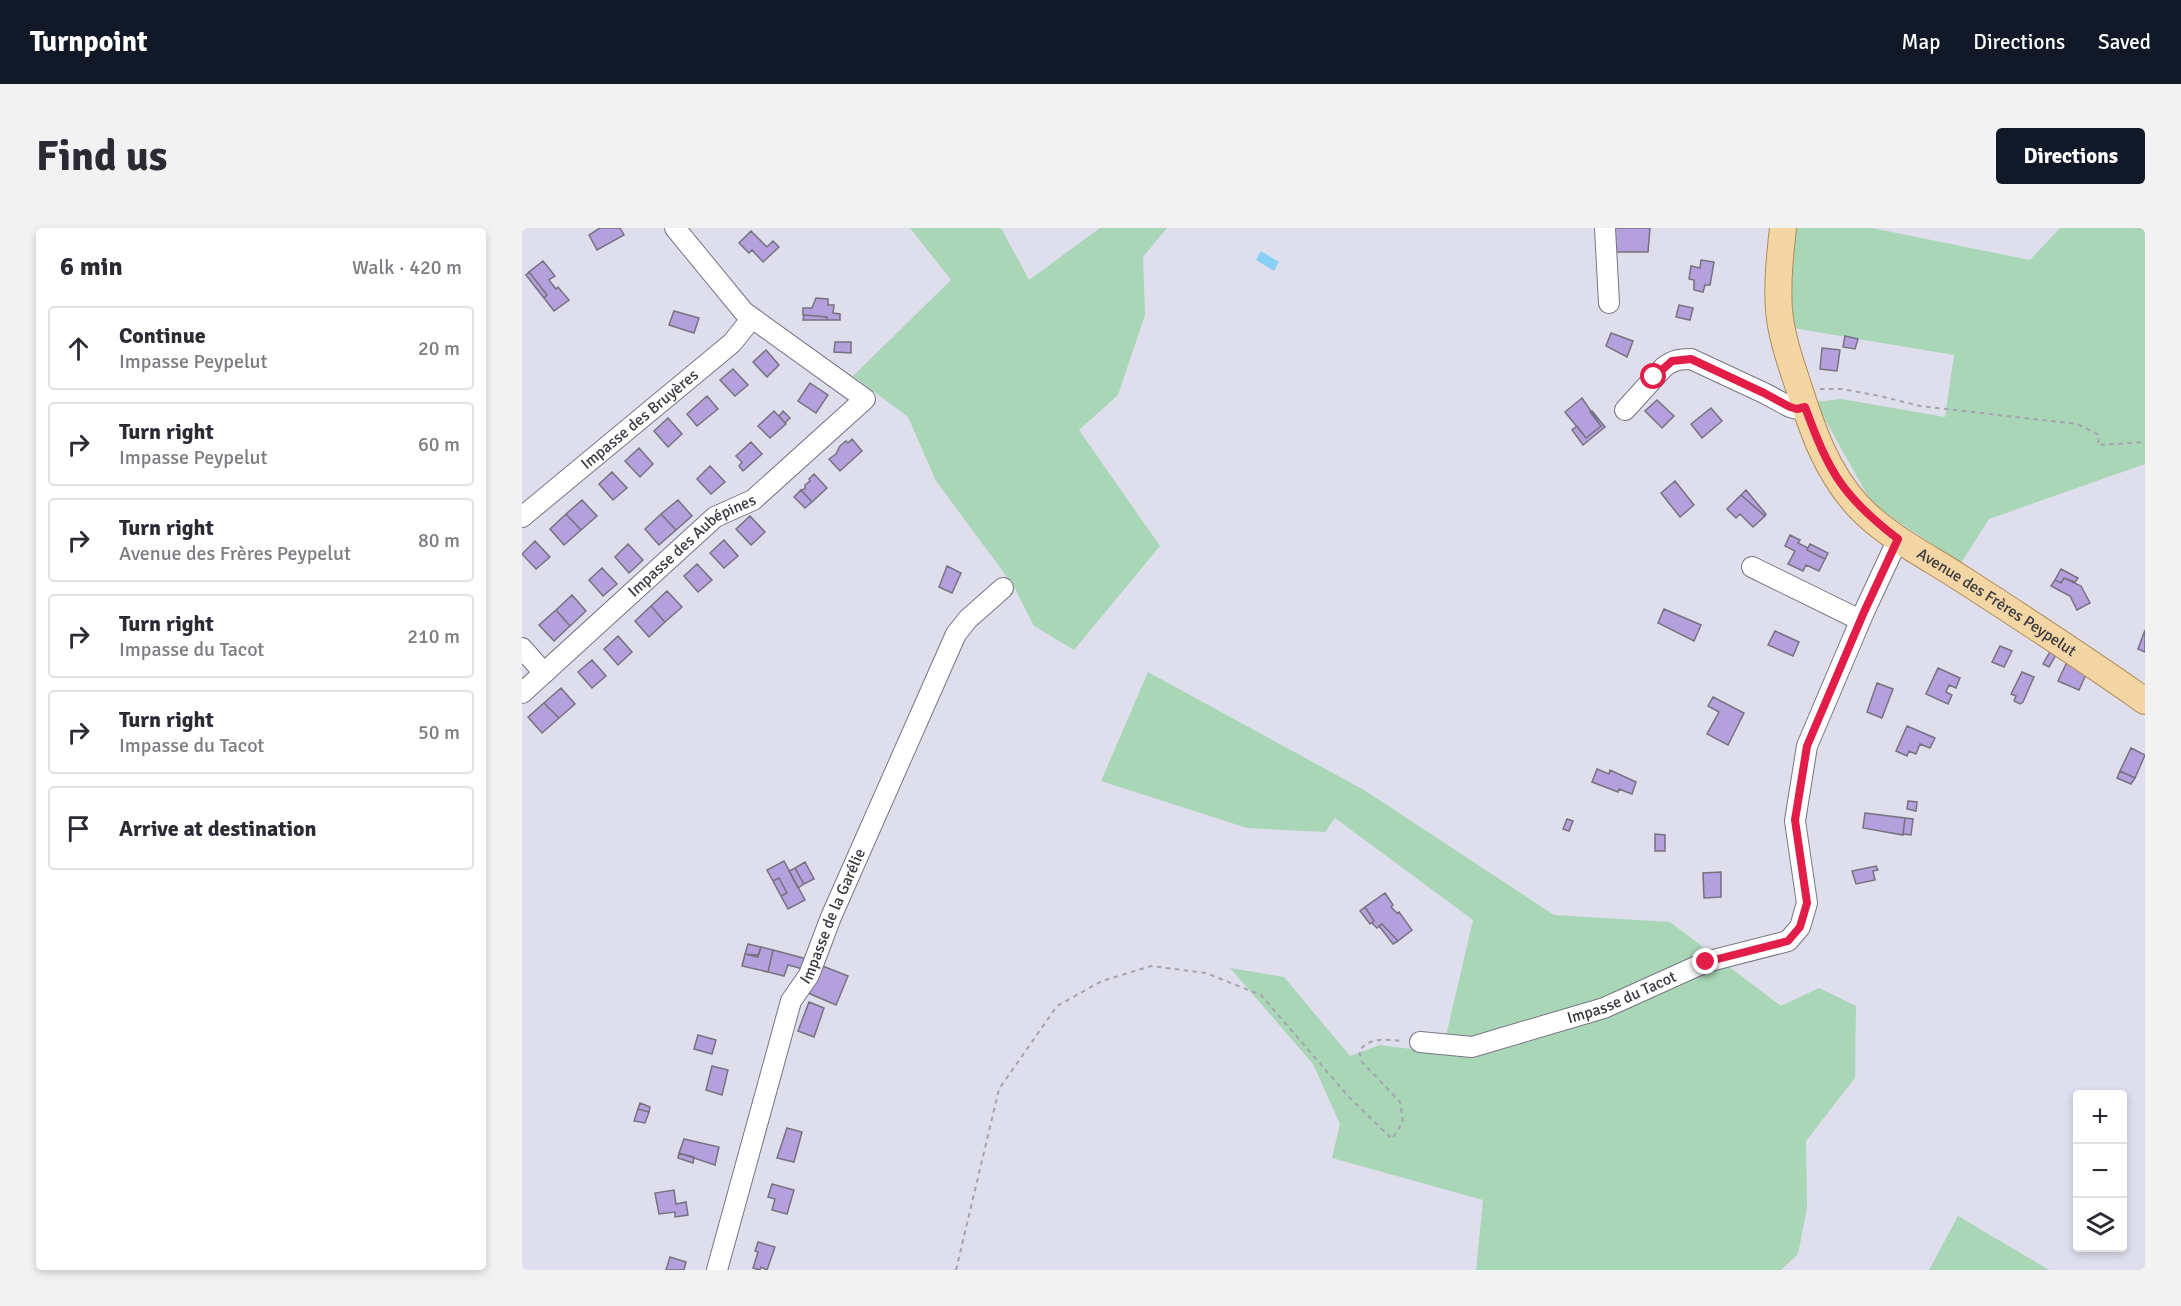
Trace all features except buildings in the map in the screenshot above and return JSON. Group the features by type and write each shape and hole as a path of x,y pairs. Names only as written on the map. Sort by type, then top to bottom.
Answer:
{"main road":[{"name":"Avenue des Frères Peypelut","path":"1783,228 1779,274 1779,312 1786,348 1802,400 1822,452 1845,491 1860,508 1898,539 2072,650 2145,700"}],"street":[{"path":"675,228 744,312 752,318"},
{"path":"1605,228 1609,303"},
{"name":"Impasse des Aubépines","path":"522,693 715,517 753,500 864,399 752,318"},
{"name":"Impasse des Bruyères","path":"522,517 732,343 752,318"},
{"path":"1626,410 1664,367 1672,361 1681,359 1691,359 1790,407 1797,409 1802,400"},
{"name":"Impasse du Tacot","path":"1420,1042 1472,1047 1604,1008 1706,962 1788,941 1800,927 1807,903 1795,820 1807,746 1860,620 1898,539"},
{"path":"1752,567 1860,620"},
{"name":"Impasse de la Garélie","path":"717,1270 790,1001 809,975 831,917 956,634 968,619 1003,588"},
{"path":"522,648 544,673"}],"path":[{"path":"1802,400 1814,389 1842,389 1920,406 2077,424 2100,435 2098,445 2145,441"},
{"path":"956,1270 999,1089 1057,1006 1102,981 1151,966 1206,973 1261,995 1348,1096 1392,1139 1403,1122 1400,1102 1362,1062 1359,1051 1364,1044 1373,1039 1420,1042"}],"green space":[{"path":"910,228 1001,228 1029,280 1100,228 1167,228 1143,257 1145,315 1118,395 1079,430 1160,546 1074,650 1034,626 1013,585 936,481 908,417 853,376 951,280"},
{"path":"1796,228 1872,228 2030,260 2060,228 2145,228 2145,464 1989,519 1961,563 1873,505 1815,402 1841,399 1945,417 1954,355 1793,328 1789,298"},
{"path":"1148,672 1364,790 1554,915 1670,922 1781,1006 1819,988 1856,1006 1855,1078 1806,1141 1807,1208 1798,1254 1781,1270 1476,1270 1483,1200 1332,1158 1340,1124 1313,1064 1230,968 1284,977 1350,1056 1380,1045 1442,1053 1473,920 1335,818 1325,832 1247,828 1101,781"},
{"path":"1958,1216 2049,1270 1929,1270"}],"water":[{"path":"1261,251 1279,262 1274,271 1256,260"}],"route":[{"path":"1654,377 1672,361 1691,359 1790,407 1797,409 1805,407 1822,452 1845,491 1873,520 1898,539 1807,746 1795,820 1807,903 1800,927 1788,941 1706,962"}]}
